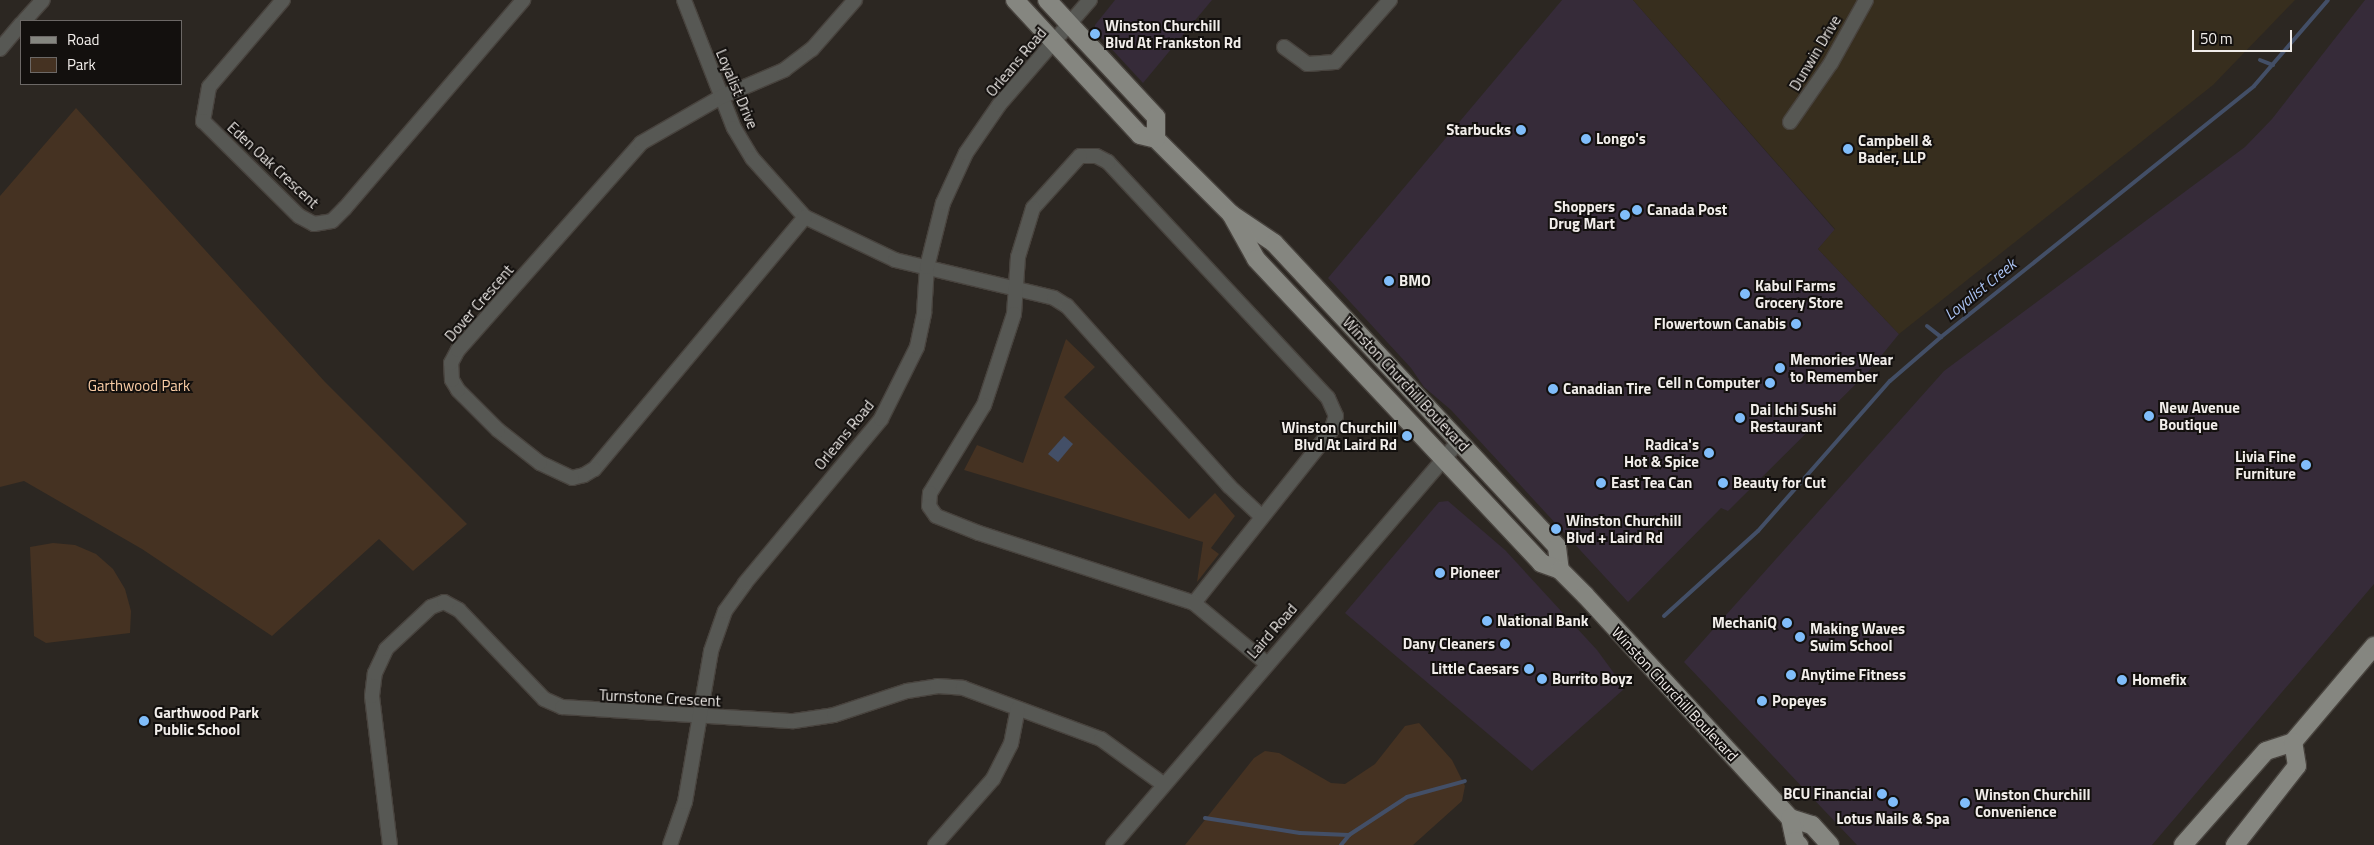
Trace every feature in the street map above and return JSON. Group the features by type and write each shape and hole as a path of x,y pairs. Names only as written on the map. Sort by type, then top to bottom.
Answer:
{"main road":[{"name":"Winston Churchill Boulevard","path":"1015,0 1140,135 1156,139 1231,214 1274,243 1556,547 1560,570"},
{"path":"1047,0 1156,117 1156,139"},
{"name":"Winston Churchill Boulevard","path":"1231,214 1256,259 1541,563 1560,570 1790,818 1812,825 1830,845"},
{"path":"2183,845 2266,751 2293,742 2374,646"},
{"path":"2235,845 2297,766 2293,742"},
{"name":"Winston Churchill Boulevard","path":"1790,818 1795,841 1799,845"}],"street":[{"path":"25,20 43,0"},
{"name":"Eden Oak Crescent","path":"284,0 209,87 203,121 298,216 314,224 332,221 345,208 523,0"},
{"name":"Loyalist Drive","path":"684,0 734,128 752,158 805,217 895,260 1054,298 1067,306 1230,486 1261,516"},
{"name":"Dover Crescent","path":"805,217 594,469 584,475 572,478 540,464 498,430 458,390 452,380 451,364 458,350 641,143 721,97 784,70 812,49 855,0"},
{"name":"Orleans Road","path":"670,845 685,802 702,717 711,651 725,612 744,583 881,419 916,347 924,313 927,267 943,203 966,153 999,106 1090,0"},
{"path":"1284,47 1307,64 1336,62 1390,0"},
{"name":"Dunwin Drive","path":"1790,122 1830,63 1866,0"},
{"path":"2,42 20,25"},
{"path":"1194,603 1261,516 1331,431 1336,416 1328,398 1108,162 1096,156 1080,156 1033,208 1018,257 1014,314 984,405 930,493 932,511 936,516 979,532 1194,603 1266,663"},
{"name":"Laird Road","path":"1113,845 1266,663 1364,554 1458,441"},
{"name":"Turnstone Crescent","path":"390,845 372,685 386,649 438,603 444,602 459,610 537,692 554,705 702,717 794,721 834,715 885,696 937,686 963,688 1101,739 1163,784"},
{"path":"935,845 993,779 1010,744 1018,709"}],"shaded area":[{"path":"1115,0 1212,0 1143,83 1095,31 1095,25"},
{"path":"1562,0 1633,0 1835,230 1818,249 1899,334 1868,372 1728,511 1721,508 1628,602 1451,410 1424,387 1411,368 1328,278"},
{"path":"1633,0 2295,0 2213,85 1899,334 1818,249 1835,229"},
{"path":"2365,0 2374,0 2374,584 2152,845 1857,845 1684,662 1944,371 2245,147 2272,119"},
{"path":"1448,501 1505,550 1597,650 1624,689 1532,771 1345,613 1439,502"}],"green space":[{"name":"Garthwood Park","path":"76,108 325,382 467,524 413,571 379,539 272,636 142,549 24,481 0,487 0,196"},
{"path":"1066,339 1095,367 1064,397 1189,519 1215,493 1235,516 1211,548 1219,554 1197,582 1203,542 964,470 977,445 1023,463"},
{"path":"53,543 75,545 96,554 113,569 125,589 131,611 130,633 46,643 34,636 30,547"},
{"path":"1419,723 1452,760 1465,786 1462,801 1413,845 1185,845 1254,758 1265,751 1279,753 1331,783 1345,784 1375,764 1405,726"}],"water":[{"path":"1064,436 1073,444 1058,462 1048,454"}],"waterway":[{"name":"Loyalist Creek","path":"1664,616 1758,531 1890,381 1941,337 2254,86 2328,0"},
{"path":"2260,60 2273,65"},
{"path":"1927,326 1941,337"},
{"name":"Loyalist Creek","path":"1341,845 1349,835 1407,797 1465,781"},
{"path":"1205,818 1300,833 1349,835"}],"place":[{"name":"Winston Churchill Blvd At Frankston Rd","path":"1095,34"},
{"name":"Starbucks","path":"1521,130"},
{"name":"Longo's","path":"1586,139"},
{"name":"Campbell & Bader, LLP","path":"1848,149"},
{"name":"Canada Post","path":"1637,210"},
{"name":"Shoppers Drug Mart","path":"1625,215"},
{"name":"BMO","path":"1389,281"},
{"name":"Kabul Farms Grocery Store","path":"1745,294"},
{"name":"Flowertown Canabis","path":"1796,324"},
{"name":"Memories Wear to Remember","path":"1780,368"},
{"name":"Cell n Computer","path":"1770,383"},
{"name":"Canadian Tire","path":"1553,389"},
{"name":"New Avenue Boutique","path":"2149,416"},
{"name":"Dai Ichi Sushi Restaurant","path":"1740,418"},
{"name":"Winston Churchill Blvd At Laird Rd","path":"1407,436"},
{"name":"Radica's Hot & Spice","path":"1709,453"},
{"name":"Livia Fine Furniture","path":"2306,465"},
{"name":"East Tea Can","path":"1601,483"},
{"name":"Beauty for Cut","path":"1723,483"},
{"name":"Winston Churchill Blvd + Laird Rd","path":"1556,529"},
{"name":"Pioneer","path":"1440,573"},
{"name":"National Bank","path":"1487,621"},
{"name":"MechaniQ","path":"1787,623"},
{"name":"Making Waves Swim School","path":"1800,637"},
{"name":"Dany Cleaners","path":"1505,644"},
{"name":"Little Caesars","path":"1529,669"},
{"name":"Anytime Fitness","path":"1791,675"},
{"name":"Burrito Boyz","path":"1542,679"},
{"name":"Homefix","path":"2122,680"},
{"name":"Popeyes","path":"1762,701"},
{"name":"Garthwood Park Public School","path":"144,721"},
{"name":"BCU Financial","path":"1882,794"},
{"name":"Lotus Nails & Spa","path":"1893,802"},
{"name":"Winston Churchill Convenience","path":"1965,803"}]}
